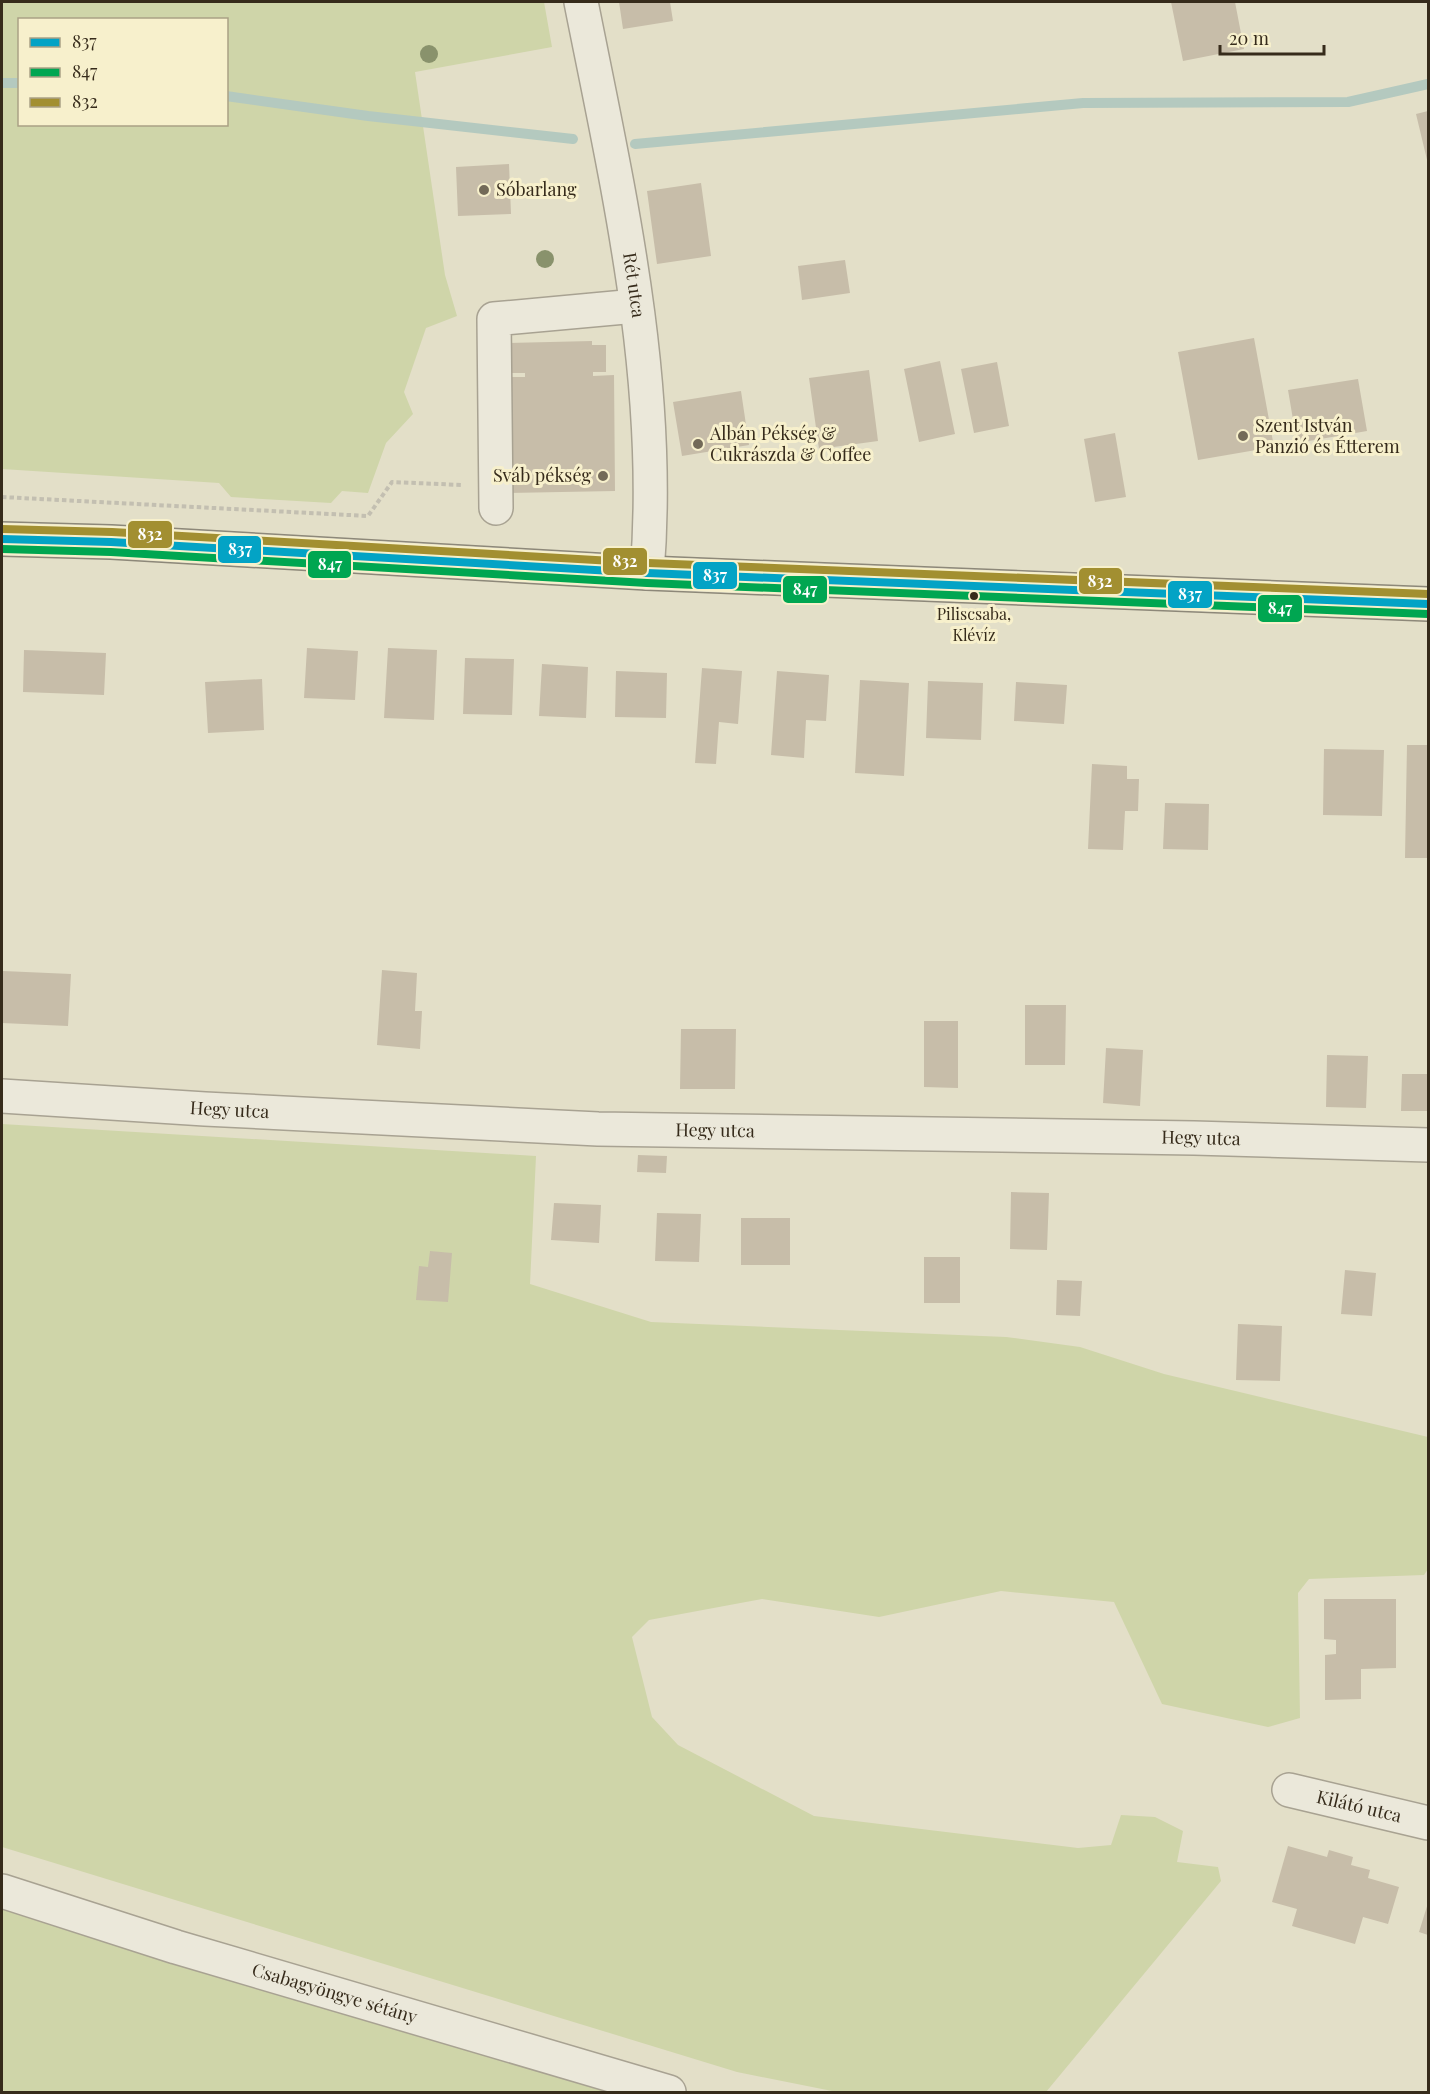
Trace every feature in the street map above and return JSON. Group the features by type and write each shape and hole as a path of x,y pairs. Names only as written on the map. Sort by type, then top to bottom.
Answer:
{"main road":[{"path":"2,539 122,543 647,573 1428,604"}],"street":[{"name":"Rét utca","path":"581,2 636,306 650,474 647,573"},
{"path":"496,498 494,318 636,306"},
{"name":"Hegy utca","path":"2,1096 598,1129 1194,1138 1428,1145"},
{"name":"Kilátó utca","path":"1289,1790 1428,1823"},
{"name":"Csabagyöngye sétány","path":"2,1891 176,1947 669,2092"}],"path":[{"path":"2,497 368,516 392,482 496,498"}],"green space":[{"path":"2,2 544,2 552,47 415,72 445,275 457,316 426,328 404,392 413,414 386,443 368,493 342,491 331,503 231,497 219,483 2,469"},
{"path":"2,1124 536,1156 530,1284 651,1322 1006,1337 1080,1347 1164,1374 1428,1437 1428,1569 1424,1575 1309,1579 1298,1593 1300,1718 1268,1727 1162,1704 1114,1602 1001,1591 879,1617 762,1599 649,1620 632,1637 652,1717 678,1745 814,1816 1078,1848 1111,1845 1121,1815 1155,1817 1183,1831 1177,1862 1218,1867 1221,1881 1046,2092 837,2092 737,2072 2,1847"},
{"path":"2,1891 669,2092 2,2092"}],"building":[{"path":"619,2 670,2 673,21 623,29"},
{"path":"1171,2 1235,2 1244,49 1183,61"},
{"path":"1428,111 1428,164 1416,114"},
{"name":"Sóbarlang","path":"509,164 511,214 458,216 456,167"},
{"path":"701,183 711,256 657,264 647,191"},
{"path":"845,260 850,293 802,300 798,266"},
{"path":"1254,338 1274,447 1198,460 1178,352"},
{"path":"592,341 592,345 606,345 606,372 593,372 593,376 614,375 615,491 506,493 504,377 525,377 525,373 508,373 508,343"},
{"path":"940,361 955,434 919,442 904,369"},
{"path":"997,362 1009,426 974,433 961,369"},
{"path":"869,370 878,441 819,449 809,378"},
{"path":"1358,379 1367,431 1297,443 1288,390"},
{"path":"741,391 749,445 682,456 673,402"},
{"path":"1115,433 1126,497 1095,502 1084,439"},
{"path":"307,648 358,651 355,700 304,698"},
{"path":"388,648 437,650 434,720 384,718"},
{"path":"24,650 106,653 104,695 23,692"},
{"path":"465,658 514,659 512,715 463,714"},
{"path":"542,664 588,667 586,718 539,716"},
{"path":"702,668 742,671 738,724 719,722 716,764 695,763"},
{"path":"616,671 667,673 666,718 615,717"},
{"path":"777,671 829,675 826,721 806,720 804,758 771,755"},
{"path":"262,679 264,730 208,733 205,682"},
{"path":"860,680 909,683 904,776 855,773"},
{"path":"928,681 983,683 981,740 926,738"},
{"path":"1016,682 1067,685 1064,724 1014,721"},
{"path":"1407,745 1428,745 1428,858 1405,858"},
{"path":"1324,749 1384,750 1382,816 1323,815"},
{"path":"1092,764 1127,766 1127,779 1139,779 1138,811 1125,811 1123,850 1088,849"},
{"path":"1165,803 1209,804 1208,850 1163,849"},
{"path":"382,970 417,973 415,1011 422,1011 420,1049 377,1045"},
{"path":"3,971 71,974 68,1026 2,1023"},
{"path":"1025,1005 1066,1005 1065,1065 1025,1065"},
{"path":"924,1021 958,1021 958,1088 924,1087"},
{"path":"681,1029 736,1029 735,1089 680,1089"},
{"path":"1106,1048 1143,1050 1140,1106 1103,1103"},
{"path":"1327,1055 1368,1056 1366,1108 1326,1107"},
{"path":"1402,1074 1428,1074 1428,1111 1401,1111"},
{"path":"638,1155 667,1156 666,1173 637,1172"},
{"path":"1011,1192 1049,1193 1047,1250 1010,1249"},
{"path":"554,1203 601,1205 599,1243 551,1240"},
{"path":"657,1213 701,1214 699,1262 655,1261"},
{"path":"741,1218 790,1218 790,1265 741,1265"},
{"path":"430,1251 452,1253 448,1302 416,1300 419,1266 428,1267"},
{"path":"924,1257 960,1257 960,1303 924,1303"},
{"path":"1345,1270 1376,1273 1372,1316 1341,1314"},
{"path":"1057,1280 1082,1281 1080,1316 1056,1315"},
{"path":"1238,1324 1282,1326 1280,1381 1236,1380"},
{"path":"1324,1599 1396,1599 1396,1668 1361,1669 1361,1699 1325,1700 1325,1655 1336,1654 1336,1640 1324,1639"},
{"path":"1288,1846 1327,1857 1329,1850 1353,1857 1351,1865 1370,1870 1368,1878 1399,1887 1388,1924 1363,1917 1355,1944 1292,1926 1297,1909 1272,1902"},
{"path":"1428,1903 1428,1935 1419,1932"}],"waterway":[{"path":"2,83 18,83"},
{"path":"635,144 1083,103 1348,102 1428,84"},
{"path":"228,96 368,116 573,139"}],"transit line":[{"name":"832","path":"2,529 112,532 648,563 1428,594"},
{"name":"837","path":"2,539 111,542 647,573 1428,604"},
{"name":"847","path":"2,549 111,552 647,583 1428,614"}],"place":[{"name":"Sóbarlang","path":"484,190"},
{"name":"Szent István Panzió és Étterem","path":"1243,436"},
{"name":"Albán Pékség & Cukrászda & Coffee","path":"698,444"},
{"name":"Sváb pékség","path":"603,476"},
{"name":"Piliscsaba, Klévíz","path":"974,596"}]}
